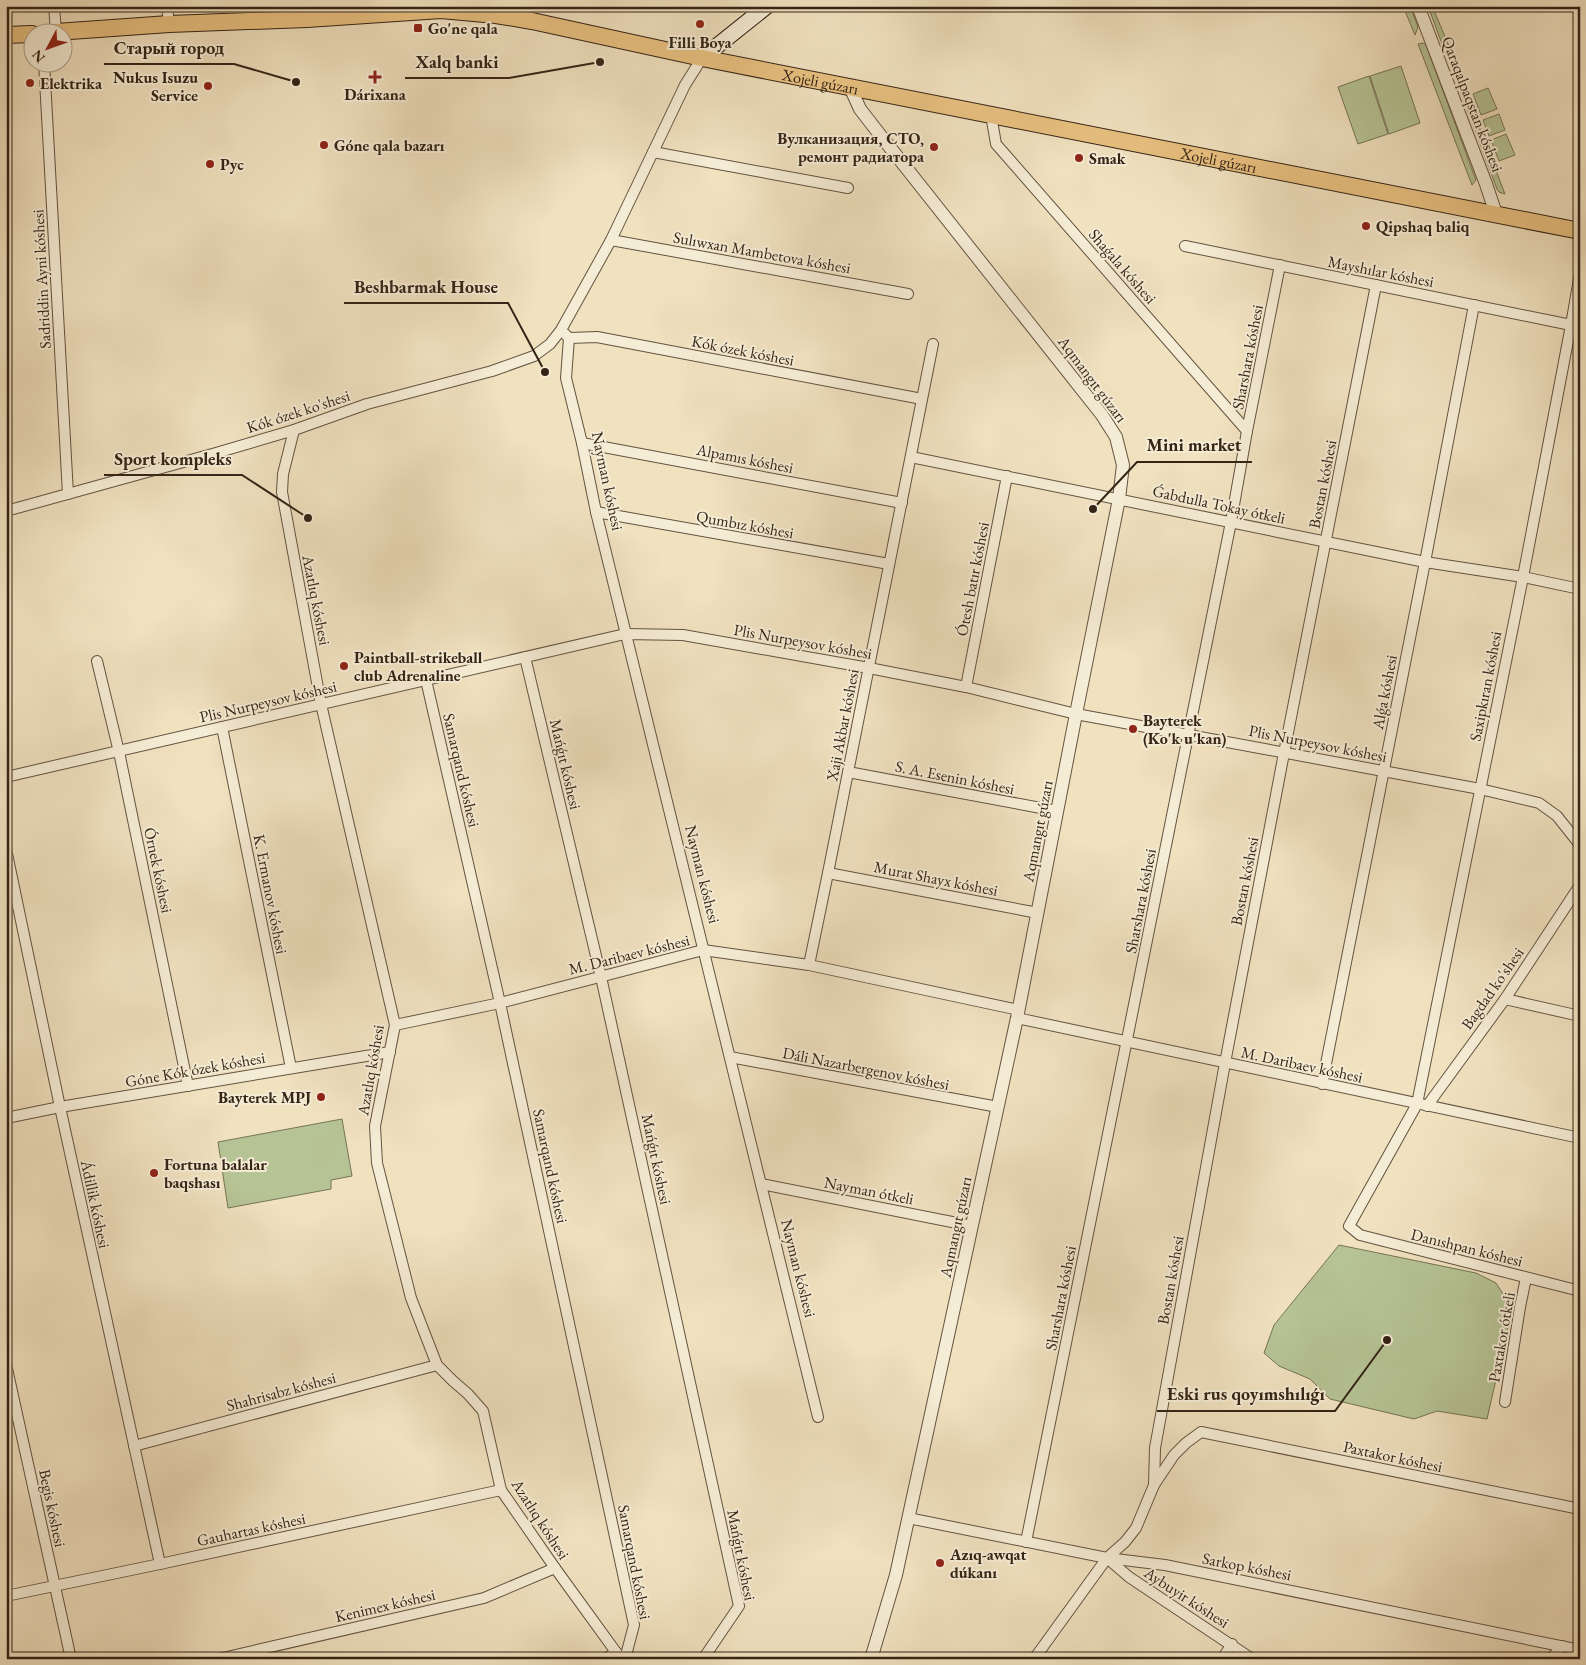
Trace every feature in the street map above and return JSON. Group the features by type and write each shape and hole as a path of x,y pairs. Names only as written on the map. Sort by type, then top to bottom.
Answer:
{"main road":[{"path":"702,58 767,6"},
{"name":"Xojeli gúzarı","path":"72,31 441,10 499,11 541,23 702,58 1580,231"},
{"path":"6,35 22,34"}],"street":[{"path":"54,6 55,22"},
{"path":"167,6 169,24"},
{"name":"Qaraqalpaqstan kóshesi","path":"1418,6 1496,214"},
{"path":"569,338 561,330 610,240 685,85 702,58"},
{"name":"Sadriddin Ayni kóshesi","path":"45,72 68,494"},
{"name":"Aqmangıt gúzarı","path":"850,87 860,109 1102,415 1116,437 1123,465 1119,499 1018,1014 896,1575 872,1659"},
{"name":"Shaǵala kóshesi","path":"991,115 996,144 1247,430"},
{"path":"653,152 848,188"},
{"name":"Sulıwxan Mambetova kóshesi","path":"610,240 908,294"},
{"name":"Mayshılar kóshesi","path":"1185,246 1571,325"},
{"name":"Sharshara kóshesi","path":"1026,1542 1189,734 1280,266"},
{"name":"Saxipkıran kóshesi","path":"1422,1106 1480,789 1523,577 1580,273"},
{"name":"Bostan kóshesi","path":"1154,1485 1155,1448 1225,1063 1376,285"},
{"name":"Alǵa kóshesi","path":"1322,1084 1474,305"},
{"name":"Kók ózek ko'shesi","path":"6,511 216,454 294,430 367,404 512,364 534,356 550,344 561,330"},
{"name":"Kók ózek kóshesi","path":"569,338 597,338 922,399"},
{"name":"Nayman kóshesi","path":"569,338 566,378 596,512 818,1417"},
{"name":"Xaji Akbar kóshesi","path":"808,966 890,564 932,344"},
{"name":"Azatlıq kóshesi","path":"294,430 283,474 282,492 322,704 395,1025 375,1126 377,1163 411,1298 437,1365 468,1394 482,1411 501,1490 555,1568 621,1656"},
{"name":"Alpamıs kóshesi","path":"582,443 902,503"},
{"name":"Ǵabdulla Tokay ótkeli","path":"911,457 1425,562 1523,577 1580,589"},
{"name":"Ótesh batır kóshesi","path":"966,687 1007,476"},
{"name":"Qumbız kóshesi","path":"596,512 890,564"},
{"name":"Plis Nurpeysov kóshesi","path":"6,777 625,634 683,635 966,687 1076,714 1480,789 1539,804 1556,816 1580,844"},
{"name":"Mańǵıt kóshesi","path":"526,657 601,977 739,1606 703,1659"},
{"name":"Órnek kóshesi","path":"97,661 119,752 188,1086"},
{"name":"Samarqand kóshesi","path":"426,680 500,1003 634,1625 621,1656"},
{"name":"K. Ermanov kóshesi","path":"222,727 291,1068"},
{"name":"S. A. Esenin kóshesi","path":"848,772 1057,812"},
{"name":"Ádillik kóshesi","path":"6,849 60,1107 160,1564"},
{"name":"Murat Shayx kóshesi","path":"828,873 1038,913"},
{"name":"Bagdad ko'shesi","path":"1422,1106 1505,999 1580,885"},
{"name":"M. Daribaev kóshesi","path":"395,1025 500,1003 703,950 808,966 1018,1014 1127,1042 1580,1138"},
{"path":"1505,999 1580,1016"},
{"name":"Góne Kók ózek kóshesi","path":"6,1118 60,1107 390,1052"},
{"name":"Dáli Nazarbergenov kóshesi","path":"730,1057 998,1108"},
{"name":"Danıshpan kóshesi","path":"1422,1106 1349,1226 1360,1235 1580,1291"},
{"name":"Nayman ótkeli","path":"761,1184 972,1226"},
{"name":"Paxtakor ótkeli","path":"1505,1402 1526,1278"},
{"name":"Begis kóshesi","path":"6,1364 71,1659"},
{"name":"Shahrisabz kóshesi","path":"134,1446 437,1365"},
{"name":"Paxtakor kóshesi","path":"1154,1485 1174,1456 1186,1443 1201,1432 1580,1509"},
{"path":"1034,1659 1107,1558 1125,1542 1136,1528 1154,1485"},
{"name":"Gauhartas kóshesi","path":"6,1596 501,1490"},
{"name":"Sarkop kóshesi","path":"908,1518 1107,1558 1165,1565 1562,1646 1579,1647"},
{"name":"Aybuyir kóshesi","path":"1107,1558 1129,1577 1252,1659"},
{"name":"Kenimex kóshesi","path":"218,1659 484,1598 555,1568"},
{"path":"1222,1659 1232,1644"},
{"path":"1551,1659 1562,1646"},
{"path":"605,1659 621,1656"}],"green space":[{"path":"1403,6 1410,6 1418,27 1415,35"},
{"path":"1428,6 1432,6 1452,53 1445,52"},
{"path":"1423,43 1426,45 1476,180 1472,185 1418,44"},
{"path":"1455,64 1505,194 1497,189 1452,68"},
{"path":"1401,66 1420,123 1389,134 1370,76"},
{"path":"1369,76 1388,134 1358,144 1338,87"},
{"path":"1488,88 1497,109 1481,115 1473,94"},
{"path":"1499,114 1505,130 1489,136 1483,120"},
{"path":"1506,134 1515,155 1499,161 1491,140"},
{"path":"342,1119 352,1176 331,1180 331,1189 228,1208 218,1142"},
{"path":"1339,1245 1476,1273 1496,1283 1509,1303 1508,1327 1487,1419 1437,1411 1414,1419 1330,1399 1310,1379 1279,1366 1264,1353 1274,1325"}],"place":[{"name":"Filli Boya","path":"700,24"},
{"name":"Go'ne qala","path":"418,28"},
{"name":"Xalq banki","path":"600,62"},
{"name":"Dárixana","path":"375,77"},
{"name":"Старый город","path":"296,82"},
{"name":"Elektrika","path":"30,83"},
{"name":"Nukus Isuzu Service","path":"208,86"},
{"name":"Góne qala bazarı","path":"324,145"},
{"name":"Вулканизация, СТО, ремонт радиатора","path":"934,147"},
{"name":"Smak","path":"1079,158"},
{"name":"Рус","path":"210,164"},
{"name":"Qipshaq baliq","path":"1366,226"},
{"name":"Beshbarmak House","path":"545,372"},
{"name":"Mini market","path":"1093,509"},
{"name":"Sport kompleks","path":"308,518"},
{"name":"Paintball-strikeball club Adrenaline","path":"344,666"},
{"name":"Bayterek (Ko'k u'kan)","path":"1133,729"},
{"name":"Bayterek MPJ","path":"321,1097"},
{"name":"Fortuna balalar baqshası","path":"154,1173"},
{"name":"Eski rus qoyımshılıǵı","path":"1387,1340"},
{"name":"Azıq-awqat dúkanı","path":"940,1563"}]}
